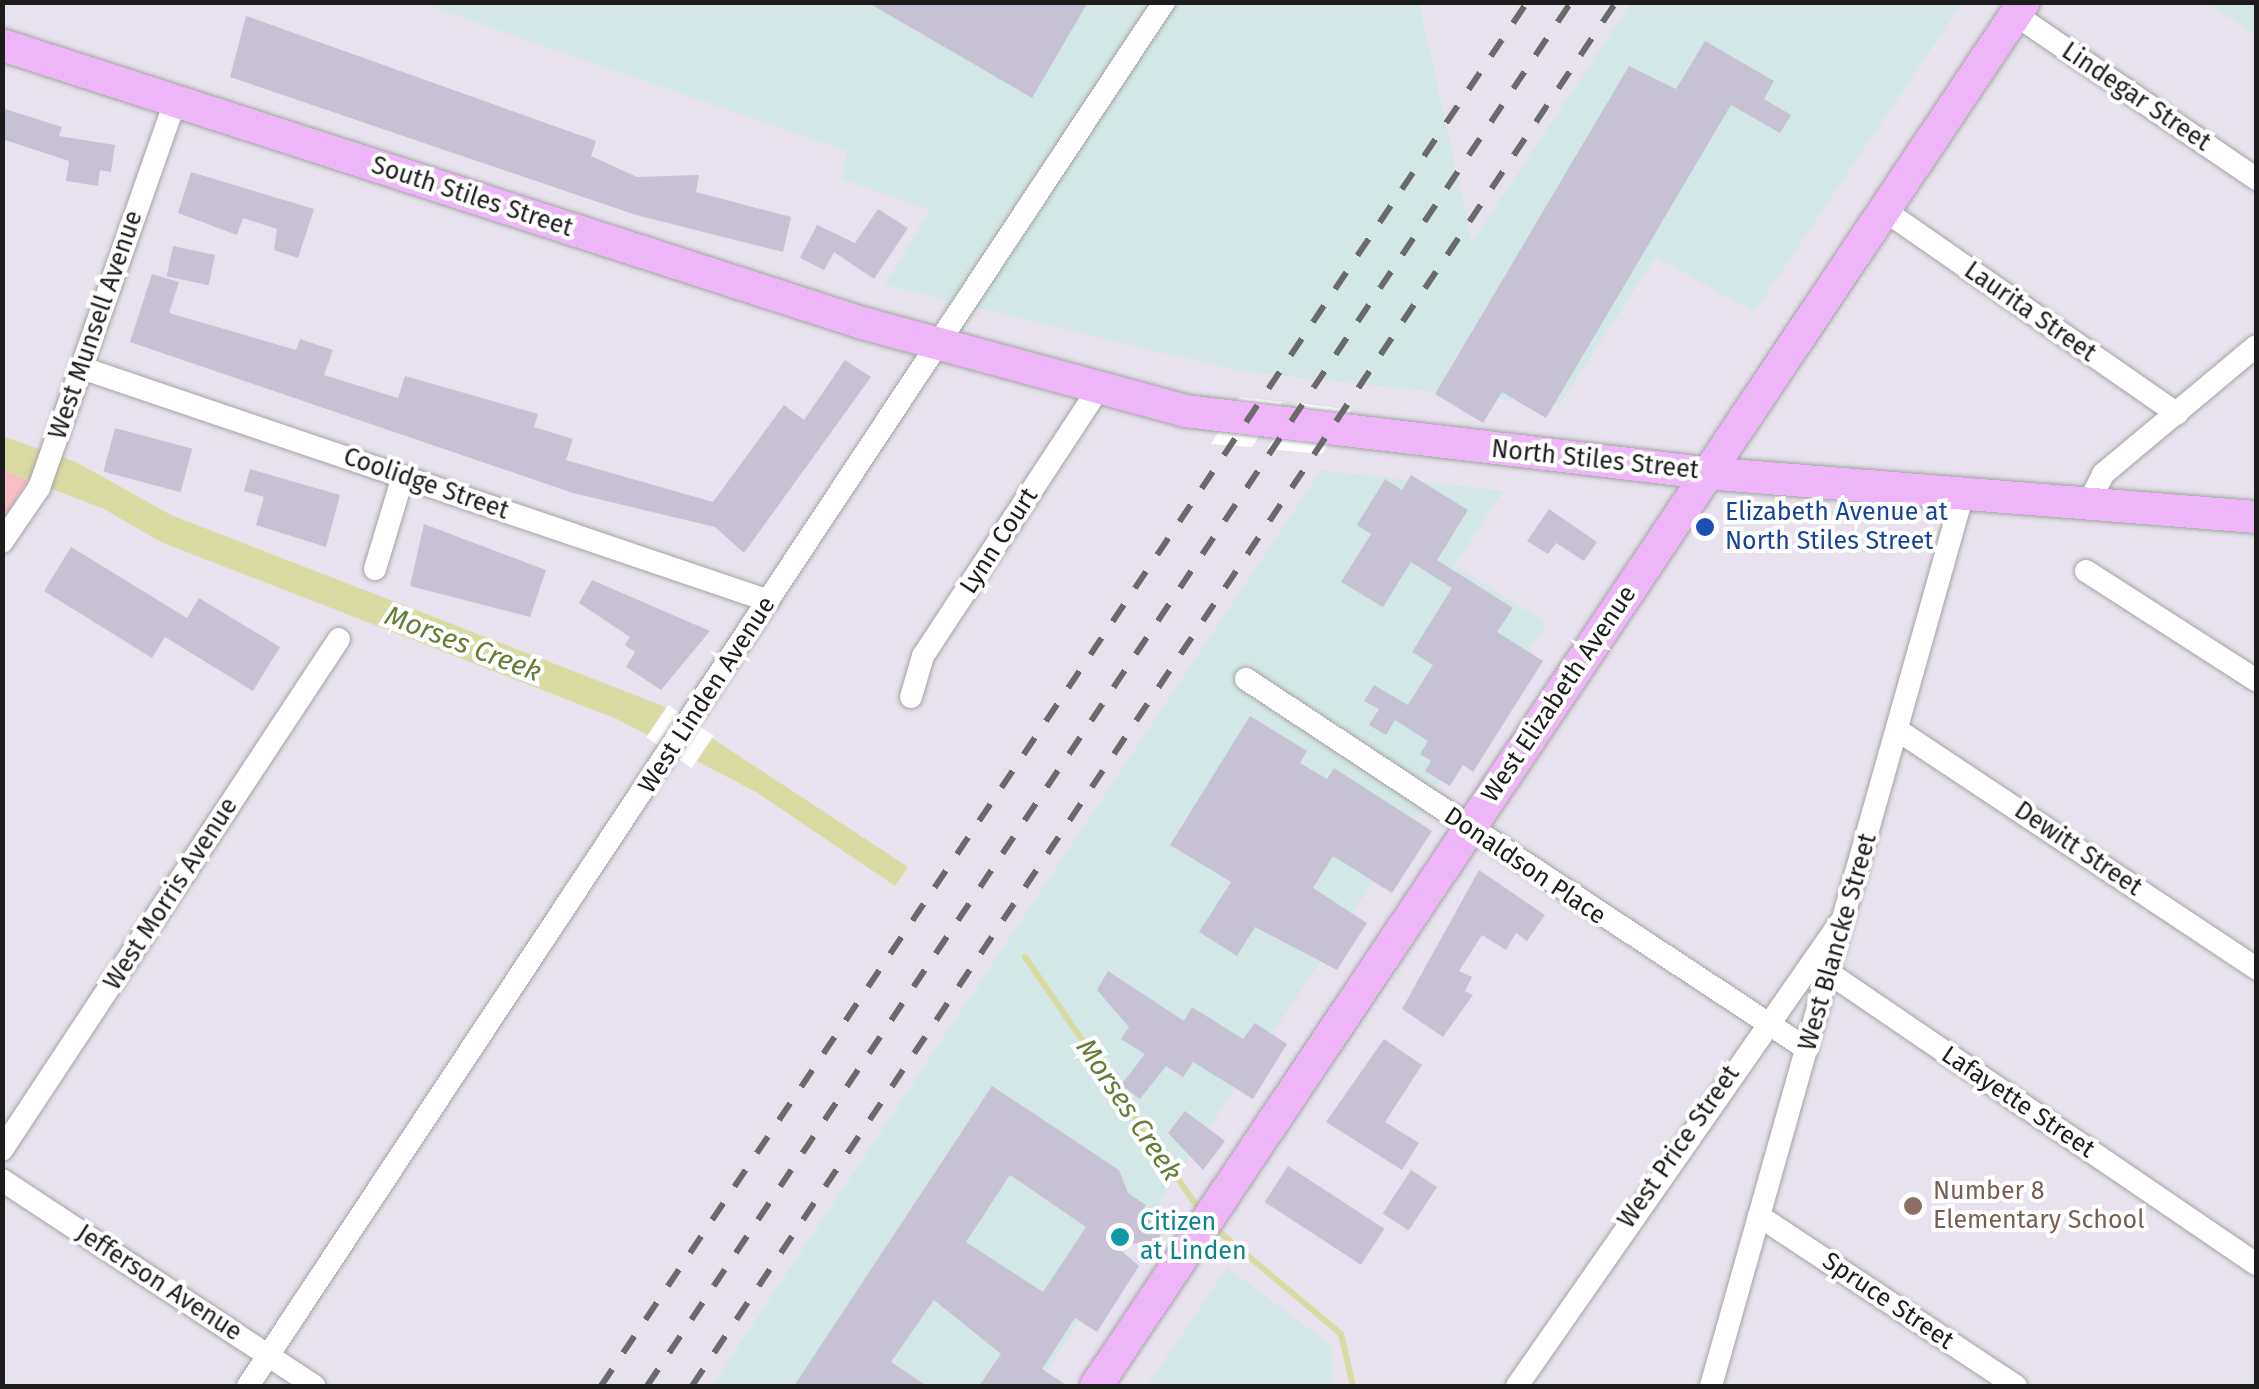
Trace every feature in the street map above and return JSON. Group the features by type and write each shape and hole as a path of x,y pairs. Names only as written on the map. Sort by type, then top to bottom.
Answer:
{"main road":[{"name":"West Elizabeth Avenue","path":"1104,1384 1209,1218 1705,473 2020,9"},
{"name":"South Stiles Street","path":"2,46 942,346"},
{"name":"North Stiles Street","path":"942,346 1184,411 1705,473 1962,497 2256,518"}],"street":[{"name":"West Linden Avenue","path":"248,1386 942,346 1164,2"},
{"name":"Lindegar Street","path":"2020,9 2256,179"},
{"name":"West Munsell Avenue","path":"2,542 38,488 175,101"},
{"name":"Laurita Street","path":"1884,210 2177,414"},
{"path":"2087,506 2103,474 2256,346"},
{"name":"Coolidge Street","path":"82,368 769,601"},
{"name":"Lynn Court","path":"911,697 923,656 1098,390"},
{"path":"375,569 403,476"},
{"name":"West Blancke Street","path":"1711,1386 1962,497"},
{"path":"2086,571 2256,680"},
{"name":"West Morris Avenue","path":"2,1150 339,639"},
{"name":"Donaldson Place","path":"1246,679 1808,1050"},
{"name":"Dewitt Street","path":"1899,730 2256,968"},
{"name":"West Price Street","path":"1517,1386 1764,1023 1847,913"},
{"name":"Lafayette Street","path":"1829,973 2256,1264"},
{"name":"Jefferson Avenue","path":"2,1180 314,1386"},
{"name":"Spruce Street","path":"1759,1216 2016,1386"}],"shaded area":[{"path":"420,3 1419,3 1472,242 1631,3 1962,3 1754,312 1656,257 1559,405 1238,371 885,285 930,210 842,179 847,151"},
{"path":"2207,3 2256,3 2256,35"},
{"path":"3,470 28,480 3,520"},
{"path":"1321,470 1503,491 1454,566 1547,623 1036,1386 712,1386"},
{"path":"1227,1268 1332,1345 1333,1386 1147,1386"}],"water":[{"path":"2,436 76,462 171,515 663,706 908,867 895,886 756,792 617,719 161,542 104,509 3,470"}],"pier":[{"path":"1240,397 1282,402 1252,447 1211,444"},
{"path":"1298,403 1351,410 1322,454 1267,449"},
{"path":"668,705 714,736 692,768 646,737"}],"building":[{"path":"867,2 1088,2 1032,98"},
{"path":"246,16 596,141 591,156 637,177 699,175 696,192 791,217 783,252 636,215 230,77"},
{"path":"1705,41 1774,81 1764,99 1791,115 1780,133 1731,105 1546,418 1502,392 1483,423 1435,394 1629,66 1676,89"},
{"path":"2,108 62,127 59,136 115,145 111,172 100,170 98,186 66,181 69,161 2,139"},
{"path":"191,172 314,209 298,258 274,250 277,229 243,218 237,235 178,213"},
{"path":"878,209 908,228 874,279 834,252 824,270 800,258 817,225 855,243"},
{"path":"173,246 215,255 209,285 167,276"},
{"path":"152,274 179,282 169,313 296,350 300,339 333,350 324,375 398,398 405,376 538,414 534,427 573,439 566,460 713,502 784,405 804,420 845,360 871,377 744,553 715,527 573,493 130,342"},
{"path":"115,428 192,449 181,492 103,471"},
{"path":"250,469 340,495 326,547 256,525 264,497 244,491"},
{"path":"1411,475 1468,510 1437,560 1513,608 1497,632 1543,661 1473,772 1463,765 1450,786 1425,771 1431,761 1420,754 1428,741 1395,720 1386,735 1369,725 1379,709 1364,701 1374,685 1408,705 1433,665 1412,652 1452,588 1411,562 1383,607 1341,582 1371,534 1357,525 1385,479 1402,490"},
{"path":"1549,509 1597,542 1584,561 1556,543 1548,554 1527,541"},
{"path":"424,524 546,570 530,617 410,586"},
{"path":"71,547 187,618 199,598 280,647 253,691 165,637 152,658 44,591"},
{"path":"592,580 710,631 661,690 626,667 635,652 625,645 630,637 579,603"},
{"path":"1250,716 1307,751 1300,763 1327,779 1334,768 1432,831 1392,893 1333,856 1313,888 1367,923 1337,970 1255,927 1237,956 1199,932 1231,882 1170,845"},
{"path":"1479,870 1545,915 1527,941 1516,933 1506,950 1482,935 1459,971 1472,977 1465,991 1473,995 1443,1037 1402,1009"},
{"path":"1108,971 1184,1021 1192,1007 1243,1039 1255,1023 1287,1044 1253,1099 1193,1062 1183,1077 1166,1066 1140,1099 1121,1085 1145,1054 1121,1039 1129,1027 1097,990"},
{"path":"1384,1039 1422,1065 1385,1122 1419,1143 1402,1170 1326,1122"},
{"name":"Citizen at Linden","path":"992,1086 1119,1170 1128,1193 1146,1205 1140,1214 1164,1230 1153,1247 1108,1239 1139,1266 1097,1332 1075,1318 1042,1369 1068,1386 979,1386 1001,1354 934,1300 891,1362 927,1386 794,1386","holes":["1010,1175 1086,1227 1043,1292 966,1242"]},
{"path":"1185,1111 1225,1141 1203,1170 1168,1133"},
{"path":"1288,1166 1384,1229 1361,1265 1265,1202"},
{"path":"1411,1170 1437,1187 1409,1230 1383,1214"}],"waterway":[{"name":"Morses Creek","path":"1025,957 1201,1212"},
{"name":"Morses Creek","path":"1216,1229 1341,1334 1353,1386"}],"railway":[{"path":"601,1386 1527,2"},
{"path":"647,1386 1571,2"},
{"path":"692,1386 1616,2"}],"place":[{"name":"Elizabeth Avenue at North Stiles Street","path":"1705,527"},
{"name":"Number 8 Elementary School","path":"1913,1206"},
{"name":"Citizen at Linden","path":"1120,1237"}]}
